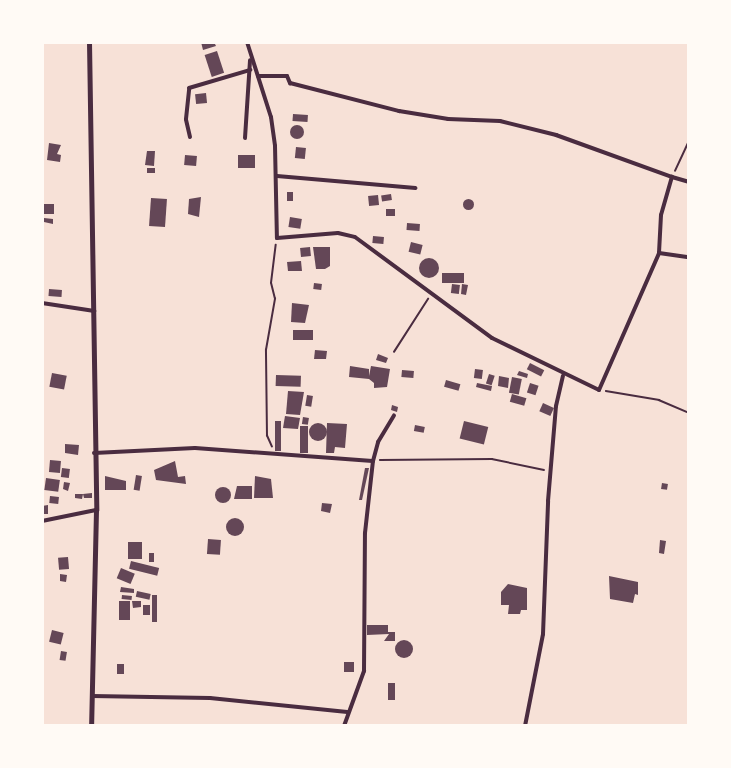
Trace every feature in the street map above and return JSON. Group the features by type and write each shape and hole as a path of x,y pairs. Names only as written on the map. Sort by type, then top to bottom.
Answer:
{"main road":[{"path":"89,42 95,311 93,454 96,510 91,726"}],"street":[{"path":"245,138 250,70 247,42"},
{"path":"250,59 271,117 277,176 277,238 348,234 492,338 563,376 599,390 659,253 662,215 672,177"},
{"path":"190,137 186,119 189,88 250,70"},
{"path":"258,76 287,76 290,83 399,111 523,127 602,149 689,182"},
{"path":"277,176 414,188"},
{"path":"659,253 689,257"},
{"path":"42,303 95,311"},
{"path":"525,726 543,634 550,473 563,376"},
{"path":"344,726 347,712 364,671 365,532 373,460 378,442 394,416"},
{"path":"93,454 195,448 373,460"},
{"path":"42,521 96,510"},
{"path":"92,696 210,698 347,712"}],"path":[{"path":"672,177 689,141"},
{"path":"274,454 267,436 266,350 275,299 271,283 277,238"},
{"path":"394,352 432,293"},
{"path":"599,390 659,400 689,413"},
{"path":"373,460 492,459 550,473"}],"building":[{"path":"201,42 214,42 216,46 203,50"},
{"path":"217,51 224,73 212,77 205,55"},
{"path":"206,93 207,103 196,104 195,94"},
{"path":"293,114 308,115 307,122 293,121"},
{"path":"297,125 302,127 304,132 302,137 297,139 292,137 290,132 292,127"},
{"path":"49,143 61,145 57,154 61,155 60,162 47,160"},
{"path":"296,147 306,148 305,159 295,158"},
{"path":"147,151 155,151 154,166 145,165"},
{"path":"185,155 197,156 196,166 184,165"},
{"path":"238,155 255,155 255,168 238,168"},
{"path":"147,168 155,168 155,173 147,173"},
{"path":"287,192 293,192 293,201 287,201"},
{"path":"391,194 392,200 382,201 381,196"},
{"path":"378,195 379,205 369,206 368,196"},
{"path":"201,197 199,217 188,214 189,199"},
{"path":"151,198 167,199 165,227 149,226"},
{"path":"468,198 474,204 468,210 462,204"},
{"path":"44,204 54,204 54,214 44,214"},
{"path":"386,209 395,209 395,216 386,216"},
{"path":"290,217 302,219 300,229 288,227"},
{"path":"44,218 53,219 53,224 44,222"},
{"path":"407,223 420,224 419,231 407,230"},
{"path":"373,236 384,237 383,244 372,243"},
{"path":"411,242 423,245 420,255 409,252"},
{"path":"310,247 311,256 301,257 300,248"},
{"path":"313,247 330,247 330,266 325,269 316,269"},
{"path":"429,258 436,261 439,268 436,275 429,278 422,275 419,268 422,261"},
{"path":"301,261 302,271 288,271 287,262"},
{"path":"442,273 464,273 464,283 442,283"},
{"path":"314,283 322,284 321,290 313,289"},
{"path":"452,284 460,285 459,294 451,293"},
{"path":"462,284 468,285 466,295 461,294"},
{"path":"49,289 62,290 61,297 49,296"},
{"path":"292,303 309,305 305,323 291,322"},
{"path":"293,330 313,330 313,340 293,340"},
{"path":"315,350 327,351 326,359 314,359"},
{"path":"378,354 388,358 386,363 376,360"},
{"path":"530,363 544,370 541,377 527,369"},
{"path":"350,366 369,369 369,376 371,366 390,369 387,387 374,388 374,383 369,379 349,377"},
{"path":"475,369 483,370 482,379 474,378"},
{"path":"402,370 414,371 413,378 401,377"},
{"path":"519,371 528,374 527,378 517,375"},
{"path":"52,373 67,376 64,390 49,387"},
{"path":"489,374 495,376 492,385 486,384"},
{"path":"276,375 301,376 301,387 276,386"},
{"path":"499,376 509,378 508,388 498,386"},
{"path":"512,377 522,379 519,395 509,393"},
{"path":"446,380 460,384 458,391 444,387"},
{"path":"477,383 492,386 491,391 476,387"},
{"path":"530,383 539,386 535,395 527,393"},
{"path":"288,391 304,392 300,415 286,414"},
{"path":"512,394 526,398 524,406 510,402"},
{"path":"307,395 313,396 311,407 305,406"},
{"path":"543,403 554,408 550,416 539,411"},
{"path":"392,405 398,407 397,412 391,410"},
{"path":"285,416 300,418 298,429 283,428"},
{"path":"303,417 309,418 308,425 302,424"},
{"path":"275,421 281,421 281,451 275,451"},
{"path":"464,421 488,427 484,445 460,438"},
{"path":"318,423 324,426 327,432 324,438 318,441 312,438 309,432 312,426"},
{"path":"327,423 347,424 345,448 335,447 334,453 326,453"},
{"path":"415,425 425,427 424,433 414,431"},
{"path":"300,426 308,426 308,453 300,453"},
{"path":"65,444 79,445 78,455 65,453"},
{"path":"50,460 61,461 60,473 49,472"},
{"path":"175,461 178,477 185,476 186,484 156,480 154,470"},
{"path":"62,468 70,469 69,478 61,477"},
{"path":"365,468 369,468 362,500 359,500"},
{"path":"136,475 142,476 140,491 134,490"},
{"path":"105,476 126,481 126,490 105,490"},
{"path":"255,476 271,479 273,498 254,498"},
{"path":"46,478 60,480 58,492 44,490"},
{"path":"64,482 70,483 68,491 63,489"},
{"path":"662,483 668,484 667,490 661,489"},
{"path":"237,486 252,486 252,499 234,499"},
{"path":"223,487 231,495 223,503 215,495"},
{"path":"92,493 92,498 84,498 83,494"},
{"path":"75,494 83,494 82,499 75,498"},
{"path":"50,496 59,497 58,504 49,503"},
{"path":"322,503 332,504 330,513 321,511"},
{"path":"48,505 48,514 43,514 42,506"},
{"path":"235,518 243,523 244,527 239,535 235,536 227,531 226,527 231,519"},
{"path":"208,539 221,540 220,555 207,554"},
{"path":"660,540 666,541 664,554 659,553"},
{"path":"128,542 142,542 142,559 128,559"},
{"path":"149,553 154,553 154,562 149,562"},
{"path":"68,557 69,569 59,570 58,558"},
{"path":"131,561 159,568 157,576 129,569"},
{"path":"121,568 135,574 131,584 117,578"},
{"path":"60,574 67,575 66,582 60,581"},
{"path":"609,576 638,582 638,595 635,594 633,603 610,599"},
{"path":"508,584 527,588 527,610 521,610 520,614 508,614 509,605 501,605 501,592"},
{"path":"121,587 134,589 134,593 120,592"},
{"path":"137,591 151,594 149,600 136,597"},
{"path":"122,595 132,596 132,600 122,599"},
{"path":"152,595 157,595 157,622 152,622"},
{"path":"119,601 130,601 130,620 119,620"},
{"path":"132,601 141,601 141,607 133,608"},
{"path":"143,605 150,605 150,615 143,615"},
{"path":"367,625 388,625 388,632 395,632 395,641 384,641 389,634 367,635"},
{"path":"52,630 64,633 61,645 49,642"},
{"path":"404,640 410,643 413,649 410,655 404,658 398,655 395,649 398,643"},
{"path":"61,651 67,652 66,661 60,660"},
{"path":"344,662 354,662 354,672 344,672"},
{"path":"117,664 124,664 124,674 117,674"},
{"path":"388,683 395,683 395,700 388,700"}]}
